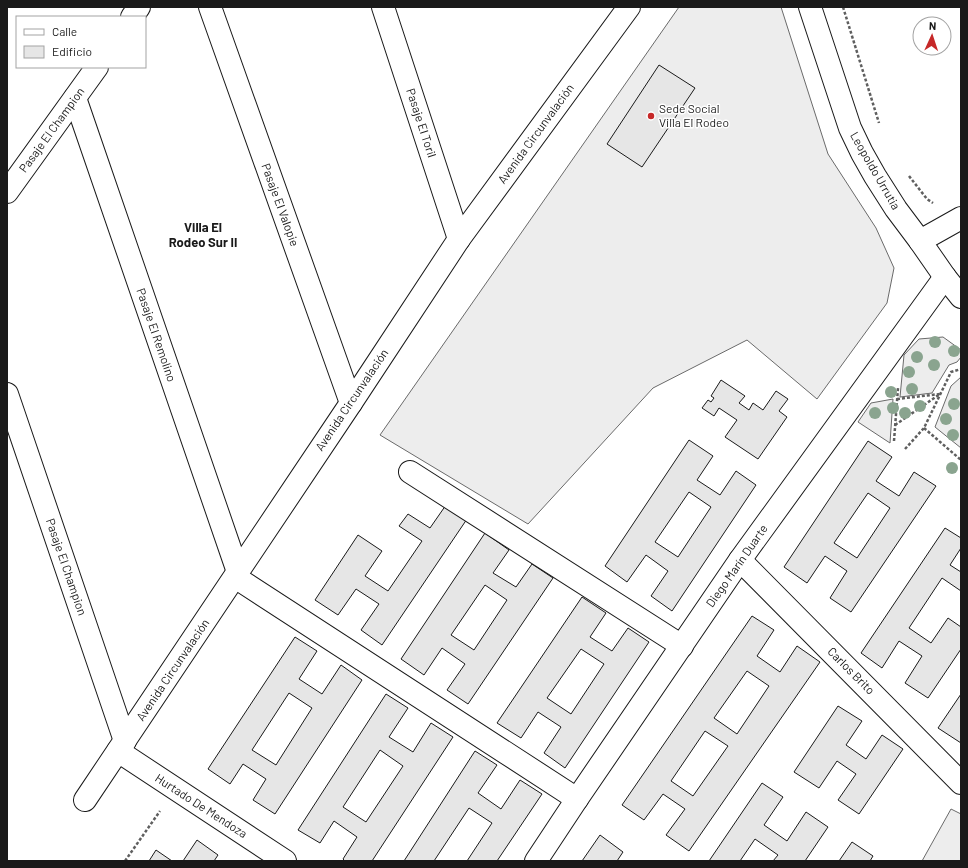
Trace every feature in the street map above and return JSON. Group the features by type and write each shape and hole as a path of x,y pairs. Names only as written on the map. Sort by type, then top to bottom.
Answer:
{"street":[{"path":"133,16 139,7"},
{"name":"Pasaje El Valopie","path":"210,7 351,403"},
{"name":"Pasaje El Toril","path":"383,7 459,239"},
{"name":"Avenida Circunvalación","path":"85,800 459,239 629,7"},
{"name":"Leopoldo Urrutia","path":"810,7 850,128 862,153 896,210 961,297"},
{"name":"Pasaje El Champion","path":"7,192 95,68"},
{"name":"Pasaje El Remolino","path":"75,98 236,575"},
{"path":"920,241 955,222"},
{"name":"Diego Marín Duarte","path":"536,861 740,560 945,277"},
{"name":"Pasaje El Champion","path":"7,394 122,746"},
{"path":"410,472 682,646"},
{"name":"Carlos Brito","path":"740,560 961,783"},
{"path":"236,575 577,800"},
{"name":"Hurtado De Mendoza","path":"122,746 176,789 285,861"}],"path":[{"path":"843,7 881,130"},
{"path":"908,175 927,199 938,206 955,222"},
{"path":"906,449 924,428 951,372 961,369"},
{"path":"894,441 898,385"},
{"path":"897,399 941,394"},
{"path":"895,425 941,394"},
{"path":"924,428 961,460"},
{"path":"125,861 176,789"}],"shaded area":[{"path":"679,7 781,7 828,154 876,228 894,268 887,303 817,399 747,340 653,388 528,524 380,435"},
{"path":"943,337 961,350 961,357 957,362 949,365 932,393 900,397 904,355 919,339"},
{"path":"961,377 961,448 935,427 951,386"},
{"path":"893,399 890,443 858,422 871,403"},
{"path":"951,809 961,814 961,861 922,861"}],"building":[{"name":"Sede Social Villa El Rodeo","path":"659,65 695,88 642,167 607,144"},
{"path":"721,380 745,396 739,403 749,410 753,403 763,410 776,391 788,399 779,411 787,417 758,459 725,437 737,420 719,408 714,416 702,408 708,400 711,402 714,398 711,396"},
{"path":"689,440 713,456 697,480 720,495 736,471 756,485 672,611 651,596 668,571 646,555 627,582 605,566","holes":["689,492 711,507 678,557 655,542"]},
{"path":"868,441 892,457 876,481 899,496 914,472 936,486 851,612 830,598 847,571 825,556 807,583 784,567","holes":["868,493 890,508 857,558 834,543"]},
{"path":"446,505 467,519 382,645 361,630 379,604 356,589 338,615 315,600 358,535 382,551 365,576 388,591 422,541 399,526 408,514 430,528"},
{"path":"945,528 961,538 961,548 950,565 961,572 961,591 942,578 909,628 931,643 948,618 961,627 961,649 928,698 905,683 922,656 899,641 882,668 861,653"},
{"path":"485,533 509,550 493,573 516,587 532,564 553,578 468,704 447,690 465,664 442,648 424,675 401,659","holes":["485,585 507,600 474,650 451,635"]},
{"path":"582,597 606,613 590,637 612,651 628,628 649,642 565,768 544,753 561,727 538,712 521,738 497,723","holes":["581,649 604,664 571,714 547,698"]},
{"path":"752,616 774,630 757,656 780,672 797,646 820,662 689,851 666,835 685,809 663,794 644,820 622,805","holes":["747,671 769,686 737,734 714,718","705,731 728,746 693,796 671,781"]},
{"path":"295,637 317,651 299,679 322,694 341,665 362,680 275,814 253,800 266,779 243,764 230,784 208,769","holes":["289,693 312,708 276,765 252,750"]},
{"path":"386,694 408,708 389,737 413,752 431,723 453,737 372,861 345,861 343,859 357,837 334,821 320,843 298,830","holes":["380,750 403,766 366,822 343,807"]},
{"path":"961,694 961,743 938,728"},
{"path":"838,706 862,721 846,745 866,759 882,735 903,749 859,814 838,800 856,774 837,761 819,788 794,772"},
{"path":"475,751 497,765 478,793 501,809 520,780 542,794 497,861 467,861 492,823 469,808 434,861 404,861"},
{"path":"762,783 783,797 764,825 787,841 806,812 828,827 805,861 773,861 778,855 755,839 740,861 709,861"},
{"path":"600,835 623,852 617,861 582,861"},
{"path":"197,840 218,855 214,861 183,861"},
{"path":"852,842 873,856 870,861 839,861"},
{"path":"156,850 172,861 149,861"}],"place":[{"name":"Sede Social Villa El Rodeo","path":"651,116"}],"district":[{"name":"Villa El Rodeo Sur II","path":"203,234"}]}
